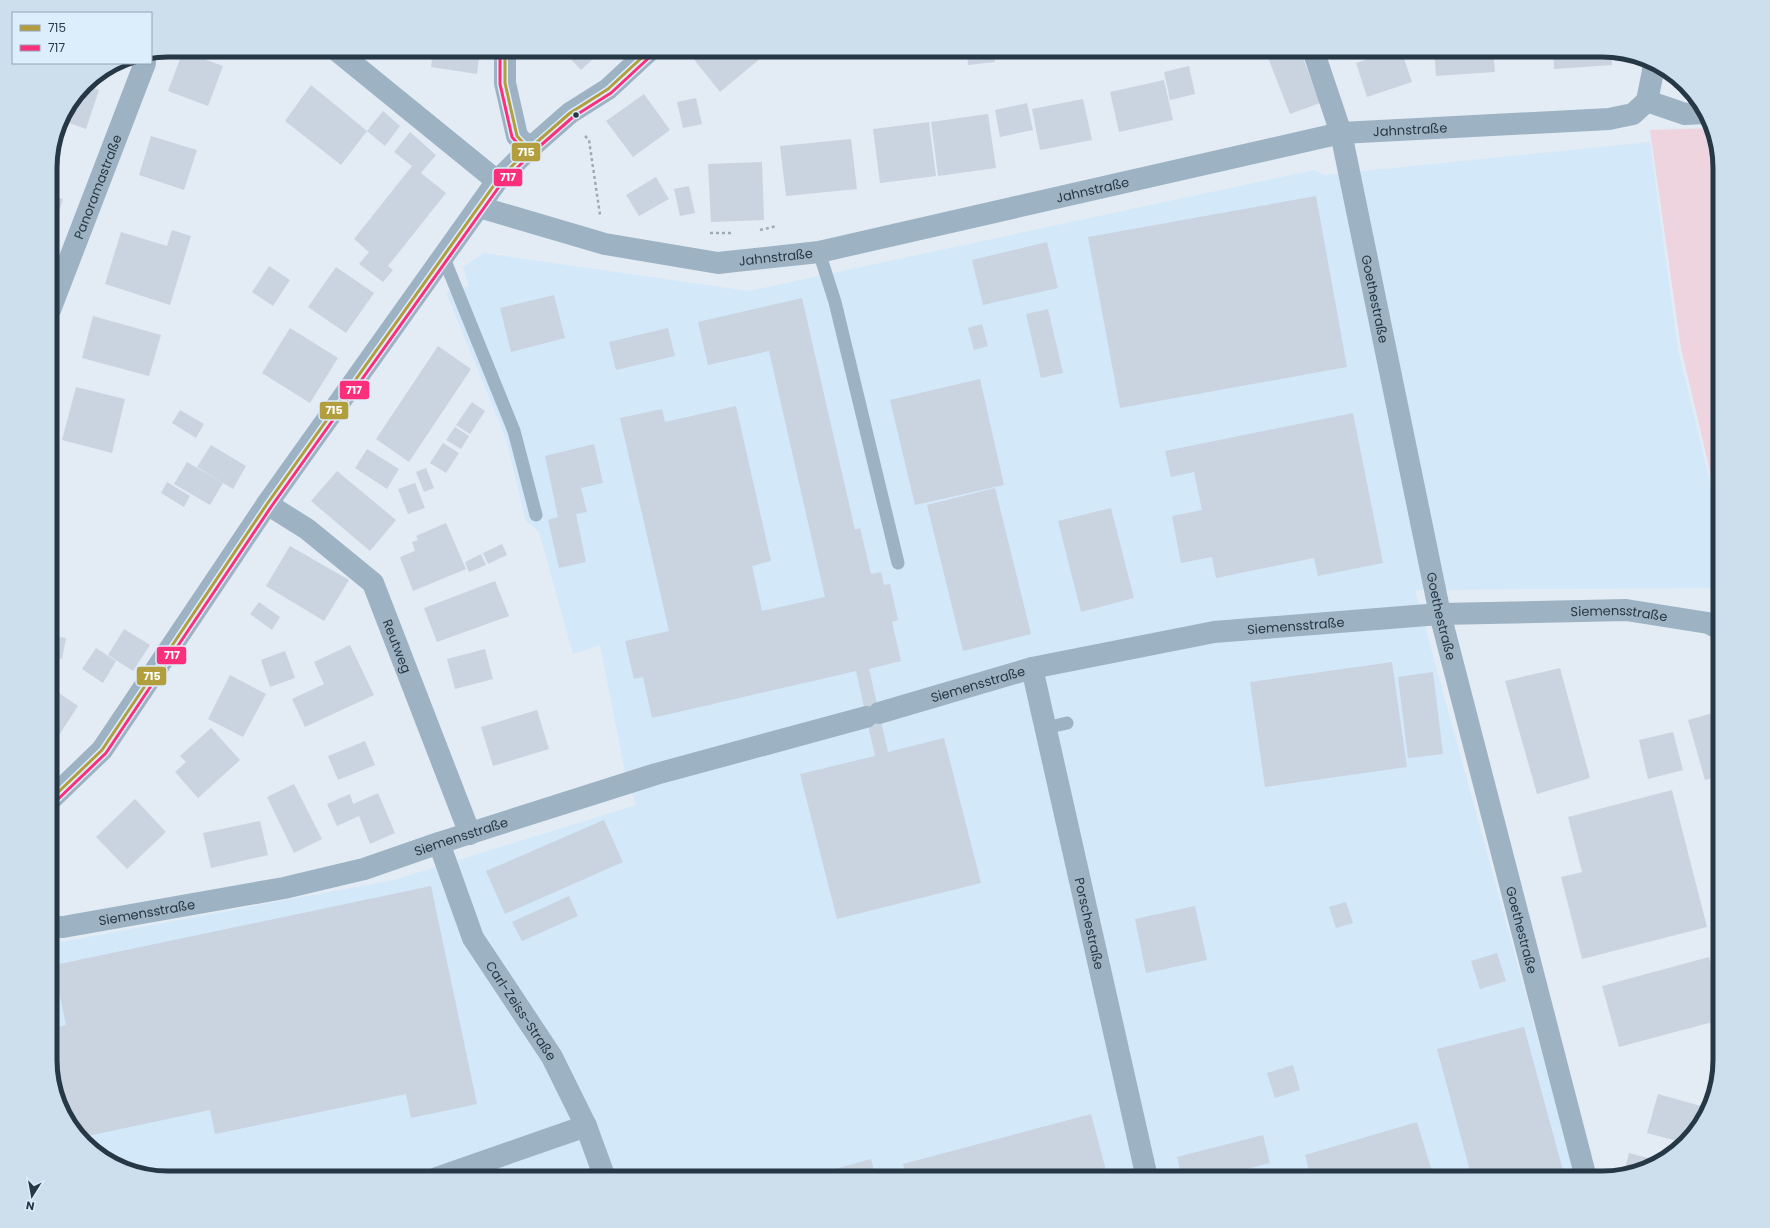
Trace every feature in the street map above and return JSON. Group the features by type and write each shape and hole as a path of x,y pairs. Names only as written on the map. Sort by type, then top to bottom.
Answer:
{"street":[{"path":"345,57 498,181"},
{"path":"505,57 505,83 517,136 529,149"},
{"path":"57,793 102,750 267,504 498,181 529,149 570,113 608,89 642,57"},
{"name":"Goethestraße","path":"1315,57 1341,133 1440,614 1584,1171"},
{"name":"Panoramastraße","path":"57,292 145,64"},
{"path":"1653,69 1647,100 1685,114 1698,113"},
{"name":"Jahnstraße","path":"479,207 605,244 718,263 819,252 1341,133 1609,119 1633,114 1647,100"},
{"name":"Reutweg","path":"267,504 307,529 373,583 470,834"},
{"name":"Siemensstraße","path":"57,927 284,888 364,869 439,843 656,774 873,715 1032,668 1214,632 1440,614 1626,610 1713,626"},
{"name":"Porschestraße","path":"1032,668 1145,1171"},
{"name":"Carl-Zeiss-Straße","path":"439,843 473,938 552,1057 586,1126 602,1171"},
{"path":"457,1171 586,1126"}],"lane":[{"path":"819,252 835,302 898,563"},
{"path":"443,256 514,431 536,515"},
{"path":"1046,728 1067,723"}],"path":[{"path":"581,131 589,140 601,221"},
{"path":"753,231 777,226"},
{"path":"707,233 738,233"}],"shaded area":[{"path":"1706,128 1712,154 1713,483 1681,348 1650,130"},
{"path":"1650,142 1678,350 1713,493 1713,588 1415,590 1574,1171 168,1171 140,1167 119,1160 95,1143 85,1133 65,1102 58,1074 57,943 394,880 636,805 625,772 600,645 573,654 539,532 526,521 506,439 446,292 469,286 463,267 484,253 749,291 1314,170 1324,175"}],"building":[{"path":"181,57 199,57 223,66 208,106 168,91"},
{"path":"432,57 479,57 477,74 431,67"},
{"path":"569,57 595,57 581,70"},
{"path":"692,57 761,58 720,92"},
{"path":"967,57 995,57 995,62 968,65"},
{"path":"1268,57 1303,57 1320,103 1290,114"},
{"path":"1374,57 1403,57 1412,82 1367,97 1356,63"},
{"path":"1435,57 1494,57 1495,72 1436,76"},
{"path":"1553,57 1611,58 1612,65 1554,69"},
{"path":"1189,66 1195,94 1170,100 1164,72"},
{"path":"1164,80 1173,120 1119,132 1110,92"},
{"path":"311,85 367,131 341,165 285,121"},
{"path":"92,88 99,90 86,129 67,122 80,101"},
{"path":"644,94 670,130 633,157 606,121"},
{"path":"696,98 702,124 683,128 677,102"},
{"path":"1083,99 1092,140 1040,150 1032,109"},
{"path":"1027,103 1033,130 1000,137 995,110"},
{"path":"383,111 400,126 385,146 367,131"},
{"path":"988,114 996,168 938,176 931,122"},
{"path":"929,122 936,176 880,183 873,129"},
{"path":"410,132 436,155 421,173 446,193 388,266 393,270 383,282 359,264 369,252 354,239 412,166 394,152"},
{"path":"151,136 197,150 184,190 139,175"},
{"path":"851,139 857,189 786,196 780,146"},
{"path":"762,162 764,220 711,222 708,164"},
{"path":"656,177 669,199 639,216 626,195"},
{"path":"689,186 695,213 680,216 674,189"},
{"path":"1316,196 1347,367 1120,408 1088,237"},
{"path":"57,197 63,199 57,218"},
{"path":"172,230 191,236 170,305 105,284 121,232 167,246"},
{"path":"1047,242 1058,288 983,305 972,260"},
{"path":"269,266 290,280 273,306 252,292"},
{"path":"336,267 374,293 346,333 308,307"},
{"path":"554,295 565,338 511,352 500,308"},
{"path":"802,298 855,530 860,528 871,574 881,572 884,585 890,584 898,620 892,622 901,661 869,669 888,752 944,738 981,883 837,919 800,774 875,756 856,671 652,718 643,677 634,679 625,641 669,631 620,418 662,409 665,422 736,406 771,561 752,566 762,611 825,597 769,351 708,365 698,322"},
{"path":"1048,309 1063,373 1041,378 1026,314"},
{"path":"93,316 161,335 149,376 82,358"},
{"path":"982,324 988,346 974,350 968,328"},
{"path":"290,328 338,358 310,403 262,373"},
{"path":"668,328 675,356 616,370 609,342"},
{"path":"438,346 471,369 409,462 376,439"},
{"path":"980,379 1004,485 915,505 890,400"},
{"path":"76,387 125,399 112,453 62,440"},
{"path":"472,402 485,411 470,434 456,425"},
{"path":"180,410 204,424 196,438 172,423"},
{"path":"1353,413 1383,563 1318,576 1314,558 1216,578 1212,557 1181,563 1172,516 1202,510 1194,472 1171,477 1165,451"},
{"path":"455,427 469,436 461,449 446,440"},
{"path":"443,443 459,453 446,473 430,463"},
{"path":"594,444 603,483 581,488 587,512 576,514 586,562 559,568 548,520 558,517 545,456"},
{"path":"211,445 246,466 233,489 197,467"},
{"path":"367,449 399,469 387,489 355,468"},
{"path":"187,462 223,483 210,505 174,484"},
{"path":"426,468 434,488 424,492 416,472"},
{"path":"337,471 396,520 370,551 311,501"},
{"path":"167,482 190,496 184,507 161,493"},
{"path":"415,483 425,508 408,514 398,489"},
{"path":"995,488 1031,634 963,651 927,505"},
{"path":"1111,508 1134,598 1081,612 1058,521"},
{"path":"446,523 466,569 413,591 400,557 415,551 412,542 418,540 416,536"},
{"path":"502,544 507,555 488,564 483,553"},
{"path":"290,546 349,580 324,621 266,586"},
{"path":"481,554 486,565 469,572 465,562"},
{"path":"495,581 509,616 437,642 424,608"},
{"path":"259,602 280,617 272,630 250,614"},
{"path":"124,629 150,645 133,671 108,655"},
{"path":"57,636 66,638 62,659 57,658"},
{"path":"350,645 374,695 305,727 292,699 324,684 314,662"},
{"path":"96,648 116,661 103,683 82,669"},
{"path":"485,649 493,679 455,689 447,659"},
{"path":"285,651 295,678 270,687 261,660"},
{"path":"1392,662 1407,767 1265,787 1250,682"},
{"path":"1560,668 1590,778 1537,794 1505,681"},
{"path":"1433,672 1443,754 1408,758 1398,677"},
{"path":"230,675 266,694 243,737 208,719"},
{"path":"57,692 78,706 57,738"},
{"path":"537,710 549,749 493,766 481,727"},
{"path":"1713,713 1713,778 1705,780 1688,720"},
{"path":"211,728 240,760 198,798 175,772 186,762 180,756"},
{"path":"1673,732 1683,770 1648,779 1639,740"},
{"path":"365,741 375,765 338,780 328,756"},
{"path":"294,784 322,839 294,853 267,797"},
{"path":"1672,790 1707,927 1582,959 1561,877 1582,872 1568,817"},
{"path":"378,793 395,833 370,844 359,816 337,826 327,804 350,794 353,804"},
{"path":"135,799 166,832 127,869 96,837"},
{"path":"604,820 623,862 505,914 486,871"},
{"path":"260,821 268,855 211,868 203,833"},
{"path":"431,886 477,1104 411,1118 406,1094 215,1134 210,1110 88,1136 76,1121 65,1102 58,1074 57,1027 66,1025 57,986 57,965"},
{"path":"569,896 578,916 522,941 512,922"},
{"path":"1346,902 1353,923 1336,928 1329,907"},
{"path":"1195,906 1207,960 1146,973 1135,919"},
{"path":"1497,953 1506,981 1480,989 1471,961"},
{"path":"1709,957 1713,972 1713,1022 1619,1047 1602,986"},
{"path":"1524,1027 1563,1171 1470,1171 1437,1049"},
{"path":"1293,1065 1300,1090 1275,1098 1267,1073"},
{"path":"1658,1094 1703,1107 1685,1133 1677,1141 1647,1133"},
{"path":"1091,1114 1106,1171 905,1171 903,1164"},
{"path":"1417,1122 1432,1171 1309,1171 1305,1155"},
{"path":"1263,1135 1270,1163 1239,1171 1180,1171 1177,1157"},
{"path":"1629,1153 1652,1159 1644,1163 1625,1168"},
{"path":"871,1159 874,1171 828,1171"}],"transit line":[{"name":"717","path":"500,57 500,84 512,137 525,152"},
{"name":"715","path":"505,57 505,83 517,136 529,149"},
{"name":"715","path":"57,793 102,750 267,504 497,181 529,149 570,113 608,89 642,57"},
{"name":"717","path":"57,800 106,753 271,507 501,184 532,153 573,117 611,93 650,57"}]}
